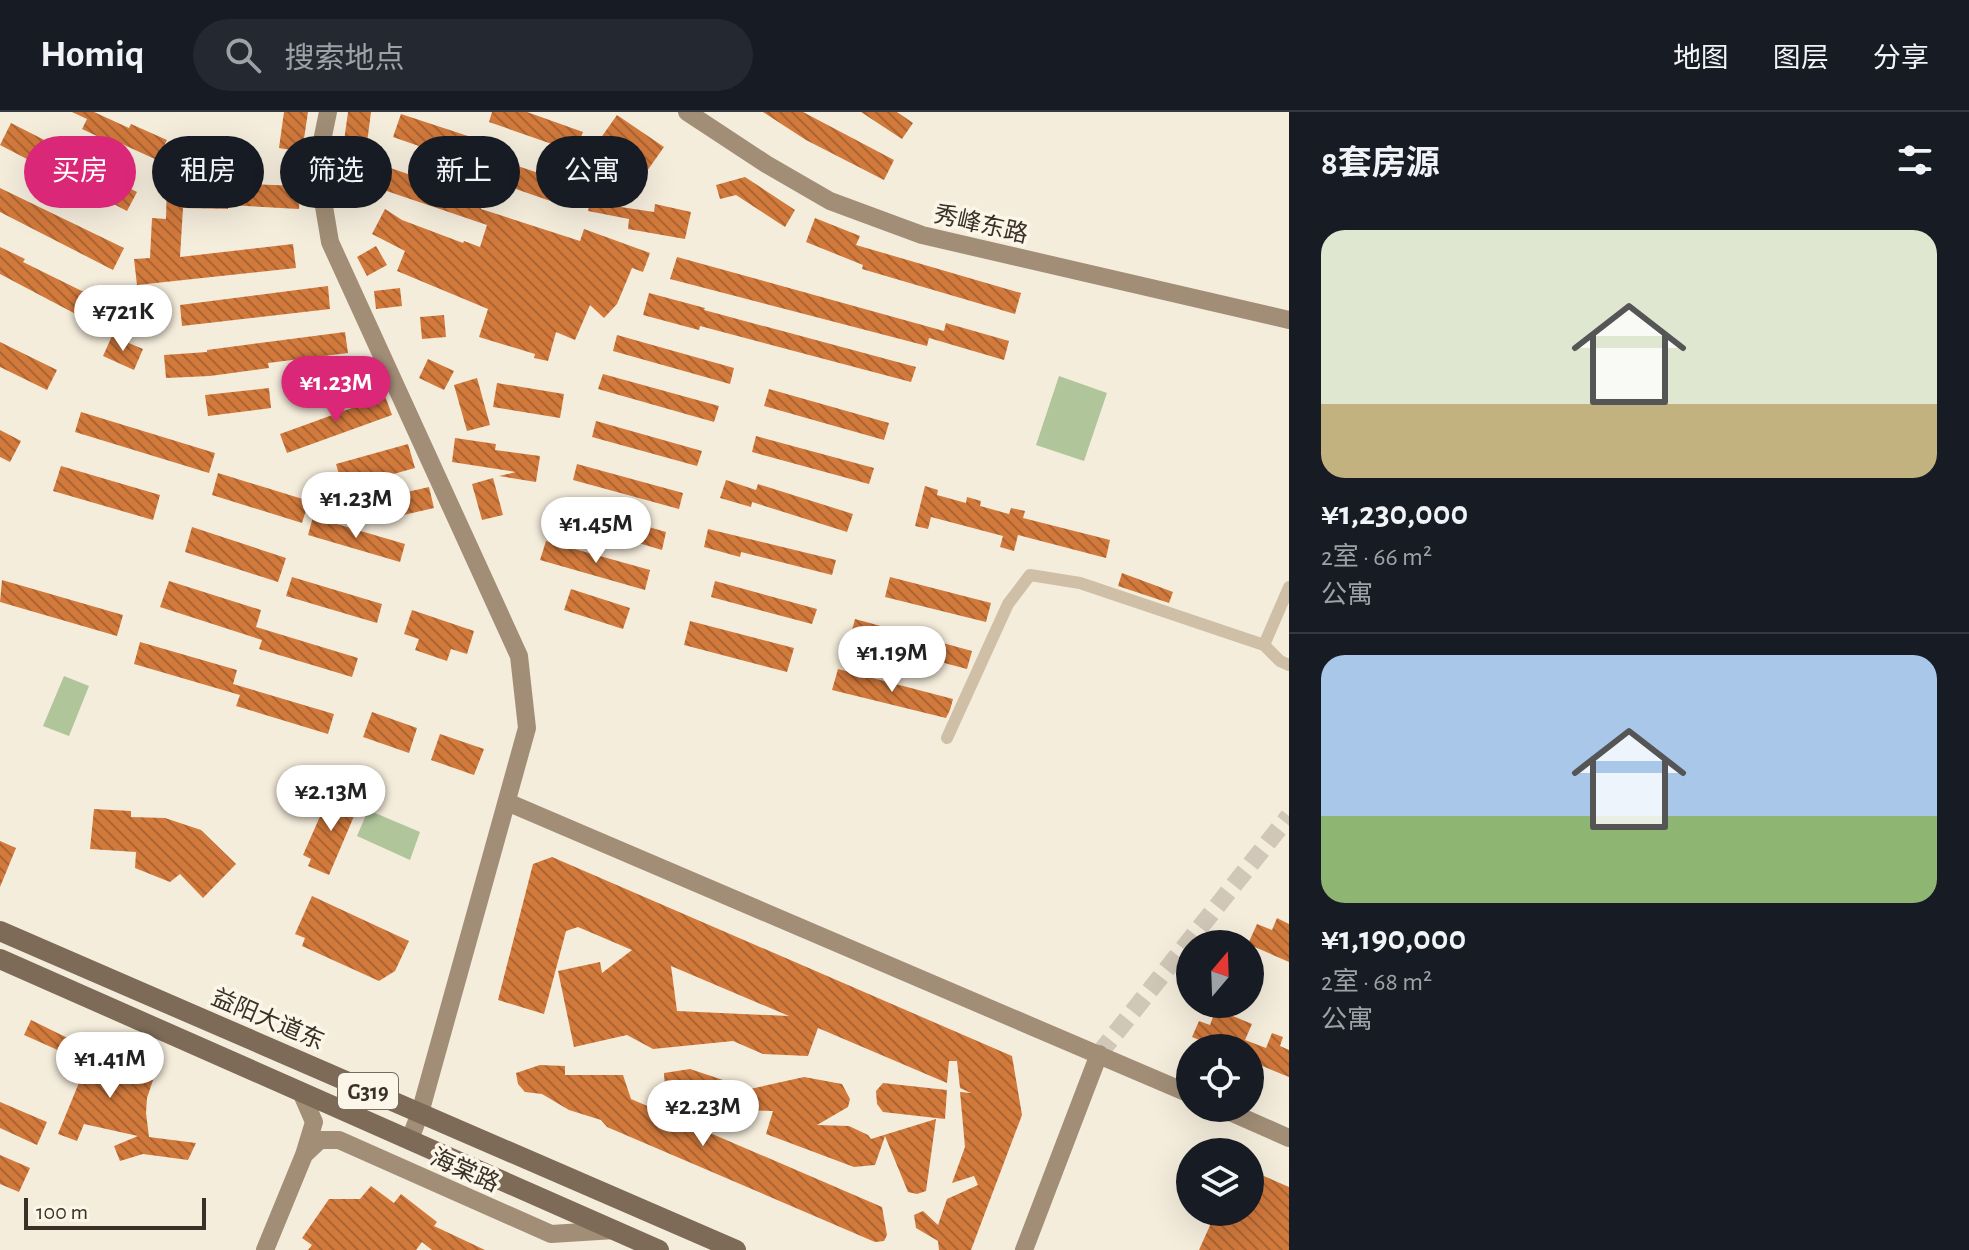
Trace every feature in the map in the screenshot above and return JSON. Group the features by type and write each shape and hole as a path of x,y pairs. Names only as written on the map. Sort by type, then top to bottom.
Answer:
{"main road":[{"name":"益阳大道东","path":"0,931 736,1250"},
{"name":"G319","path":"0,959 659,1250"}],"street":[{"path":"328,112 317,165 330,242 519,656 527,728 420,1113 410,1139"},
{"name":"秀峰东路","path":"687,112 766,164 830,201 922,235 1289,320"},
{"path":"947,738 1008,604 1030,575 1080,583 1264,645 1280,661 1289,665"},
{"path":"1264,645 1289,587"},
{"path":"507,802 1176,1088"},
{"path":"1024,1250 1099,1054"},
{"path":"265,1250 304,1155 314,1122 301,1092"},
{"path":"1253,1122 1289,1138"},
{"name":"海棠路","path":"304,1155 320,1140 339,1140 551,1234 615,1230"}],"green space":[{"path":"1059,376 1107,393 1084,461 1036,445"},
{"path":"64,676 89,686 69,736 43,726"},
{"path":"368,810 420,832 410,860 357,836"}],"building":[{"path":"72,112 94,112 129,128 131,124 158,136 152,136 152,158 136,150 136,136 97,136 82,129 87,119"},
{"path":"284,112 308,112 304,136 281,136"},
{"path":"348,112 371,112 368,136 345,136"},
{"path":"492,112 527,112 583,132 581,136 536,138 489,122"},
{"path":"763,112 803,112 894,160 884,180 806,140"},
{"path":"861,112 897,112 913,123 902,139"},
{"path":"401,114 468,136 408,136 408,142 393,137"},
{"path":"617,115 648,136 602,136"},
{"path":"11,123 36,136 24,136 24,157 0,145"},
{"path":"648,136 664,147 648,170"},
{"path":"520,167 536,172 536,196 520,190"},
{"path":"392,169 408,174 408,198 392,193"},
{"path":"745,177 795,210 785,227 736,195 720,199 716,185"},
{"path":"264,185 280,185 280,208 264,207"},
{"path":"0,188 24,200 24,208 41,208 124,248 113,270 0,212"},
{"path":"655,204 691,212 685,239 628,229 629,219 588,211 589,208 627,208 654,212"},
{"path":"166,208 183,208 180,257 293,244 296,268 137,285 134,259 150,258 152,218 166,219"},
{"path":"437,208 481,208 580,241 584,229 650,253 643,272 632,268 617,304 604,318 590,305 575,340 556,332 548,361 479,337 488,309 397,271 405,251 372,234 385,209 402,220 480,247 487,225"},
{"path":"815,218 860,236 856,245 1021,293 1015,314 862,269 863,265 806,242"},
{"path":"376,246 387,265 367,276 357,257"},
{"path":"0,247 25,259 23,262 98,299 87,320 0,274"},
{"path":"677,257 944,331 946,323 1009,341 1004,360 929,338 927,346 670,279"},
{"path":"328,286 330,309 182,326 180,305"},
{"path":"400,288 402,306 376,309 374,291"},
{"path":"649,293 916,367 911,382 700,326 699,330 643,315"},
{"path":"444,315 446,337 422,339 420,317"},
{"path":"345,332 348,353 268,363 269,368 166,378 164,355 207,352"},
{"path":"617,335 734,368 730,384 613,351"},
{"path":"112,336 143,349 134,370 103,356"},
{"path":"0,342 57,370 47,390 0,367"},
{"path":"428,359 454,371 444,390 419,378"},
{"path":"603,374 719,406 714,422 598,389"},
{"path":"477,378 490,425 467,431 454,385"},
{"path":"497,383 564,394 560,418 493,407"},
{"path":"269,388 271,408 208,416 205,395"},
{"path":"769,389 889,423 884,440 764,406"},
{"path":"385,396 392,415 287,453 280,434"},
{"path":"81,412 215,453 209,473 75,432"},
{"path":"596,421 702,451 697,466 592,437"},
{"path":"0,430 21,441 10,462 0,457"},
{"path":"756,436 874,468 869,484 752,452"},
{"path":"455,438 496,444 495,450 540,456 536,482 499,476 516,472 452,462"},
{"path":"408,444 415,468 343,488 336,464"},
{"path":"577,464 683,493 679,509 573,480"},
{"path":"61,466 160,495 153,520 53,491"},
{"path":"218,473 309,501 302,523 212,495"},
{"path":"493,478 503,515 482,520 472,484"},
{"path":"726,480 756,490 758,484 853,514 847,532 752,502 751,507 720,498"},
{"path":"925,486 938,490 937,495 966,503 967,497 981,501 980,506 1009,514 1011,508 1025,511 1023,518 1110,540 1106,558 1018,535 1014,551 1000,547 1003,536 931,517 928,529 915,526"},
{"path":"429,487 434,508 399,516 394,495"},
{"path":"563,502 666,532 662,550 558,519"},
{"path":"313,517 405,544 400,562 308,535"},
{"path":"192,527 286,558 278,582 185,552"},
{"path":"708,529 836,560 832,575 741,552 740,557 704,547"},
{"path":"546,541 650,570 645,590 540,560"},
{"path":"1122,573 1173,592 1169,603 1118,586"},
{"path":"292,577 382,604 377,623 286,596"},
{"path":"890,577 991,603 986,622 885,597"},
{"path":"2,580 123,615 117,636 0,602"},
{"path":"169,581 261,610 256,627 358,658 352,677 259,649 262,640 160,607"},
{"path":"715,581 817,609 812,624 711,597"},
{"path":"571,589 630,608 623,629 564,610"},
{"path":"412,610 474,631 467,654 451,649 447,661 415,650 419,639 404,634"},
{"path":"855,619 972,651 967,669 850,638"},
{"path":"690,621 794,648 787,672 684,645"},
{"path":"140,642 237,670 233,684 334,714 328,734 236,706 240,695 134,664"},
{"path":"838,669 953,699 950,710 946,718 832,690"},
{"path":"372,712 417,728 409,753 363,737"},
{"path":"440,734 484,749 474,775 431,760"},
{"path":"340,793 360,802 329,875 308,866 311,859 303,855 329,796 337,799"},
{"path":"94,809 131,811 131,817 165,818 201,830 236,864 203,898 180,874 170,882 135,868 136,852 90,849"},
{"path":"0,841 16,848 0,887"},
{"path":"552,857 1012,1056 1022,1115 971,1250 939,1250 938,1241 916,1228 914,1215 923,1211 938,1225 947,1199 978,1185 974,1176 952,1183 965,1147 960,1092 971,1093 960,1088 957,1061 949,1061 947,1083 818,1028 808,1056 763,1054 733,1041 653,1049 627,1035 574,1047 558,971 600,962 602,973 632,950 578,927 566,931 544,1014 498,1000 533,864","holes":["671,966 789,1016 677,1011"]},
{"path":"312,896 409,941 395,971 379,981 302,946 305,938 295,934"},
{"path":"1277,918 1289,924 1289,962 1264,951 1264,930 1254,930 1257,924 1272,930"},
{"path":"1213,1018 1238,1018 1252,1024 1248,1034 1193,1034 1199,1021 1210,1025"},
{"path":"31,1020 153,1080 147,1098 149,1137 196,1143 188,1160 143,1154 120,1161 114,1146 138,1136 84,1124 77,1141 58,1134 87,1063 24,1035"},
{"path":"1272,1033 1283,1037 1280,1046 1289,1050 1289,1077 1264,1067 1264,1047"},
{"path":"540,1065 565,1066 565,1075 623,1075 631,1099 882,1207 887,1235 884,1241 875,1242 607,1127 601,1120 569,1110 542,1094 525,1092 518,1084 516,1073"},
{"path":"690,1069 750,1089 804,1077 842,1084 850,1099 848,1107 817,1125 849,1126 871,1139 936,1119 926,1191 917,1194 908,1192 885,1136 875,1165 854,1167 766,1134 773,1111 666,1108 664,1073"},
{"path":"883,1083 947,1090 945,1119 883,1112 877,1104 876,1091"},
{"path":"0,1102 47,1122 37,1145 0,1128"},
{"path":"0,1155 30,1168 19,1192 0,1184"},
{"path":"1264,1176 1289,1187 1289,1250 1199,1250 1210,1226 1264,1226"},
{"path":"371,1186 394,1203 401,1194 437,1222 434,1226 485,1250 432,1250 422,1242 416,1250 308,1250 312,1245 302,1238 329,1199 360,1199"}],"tunnel":[{"path":"1099,1054 1289,816"}]}
